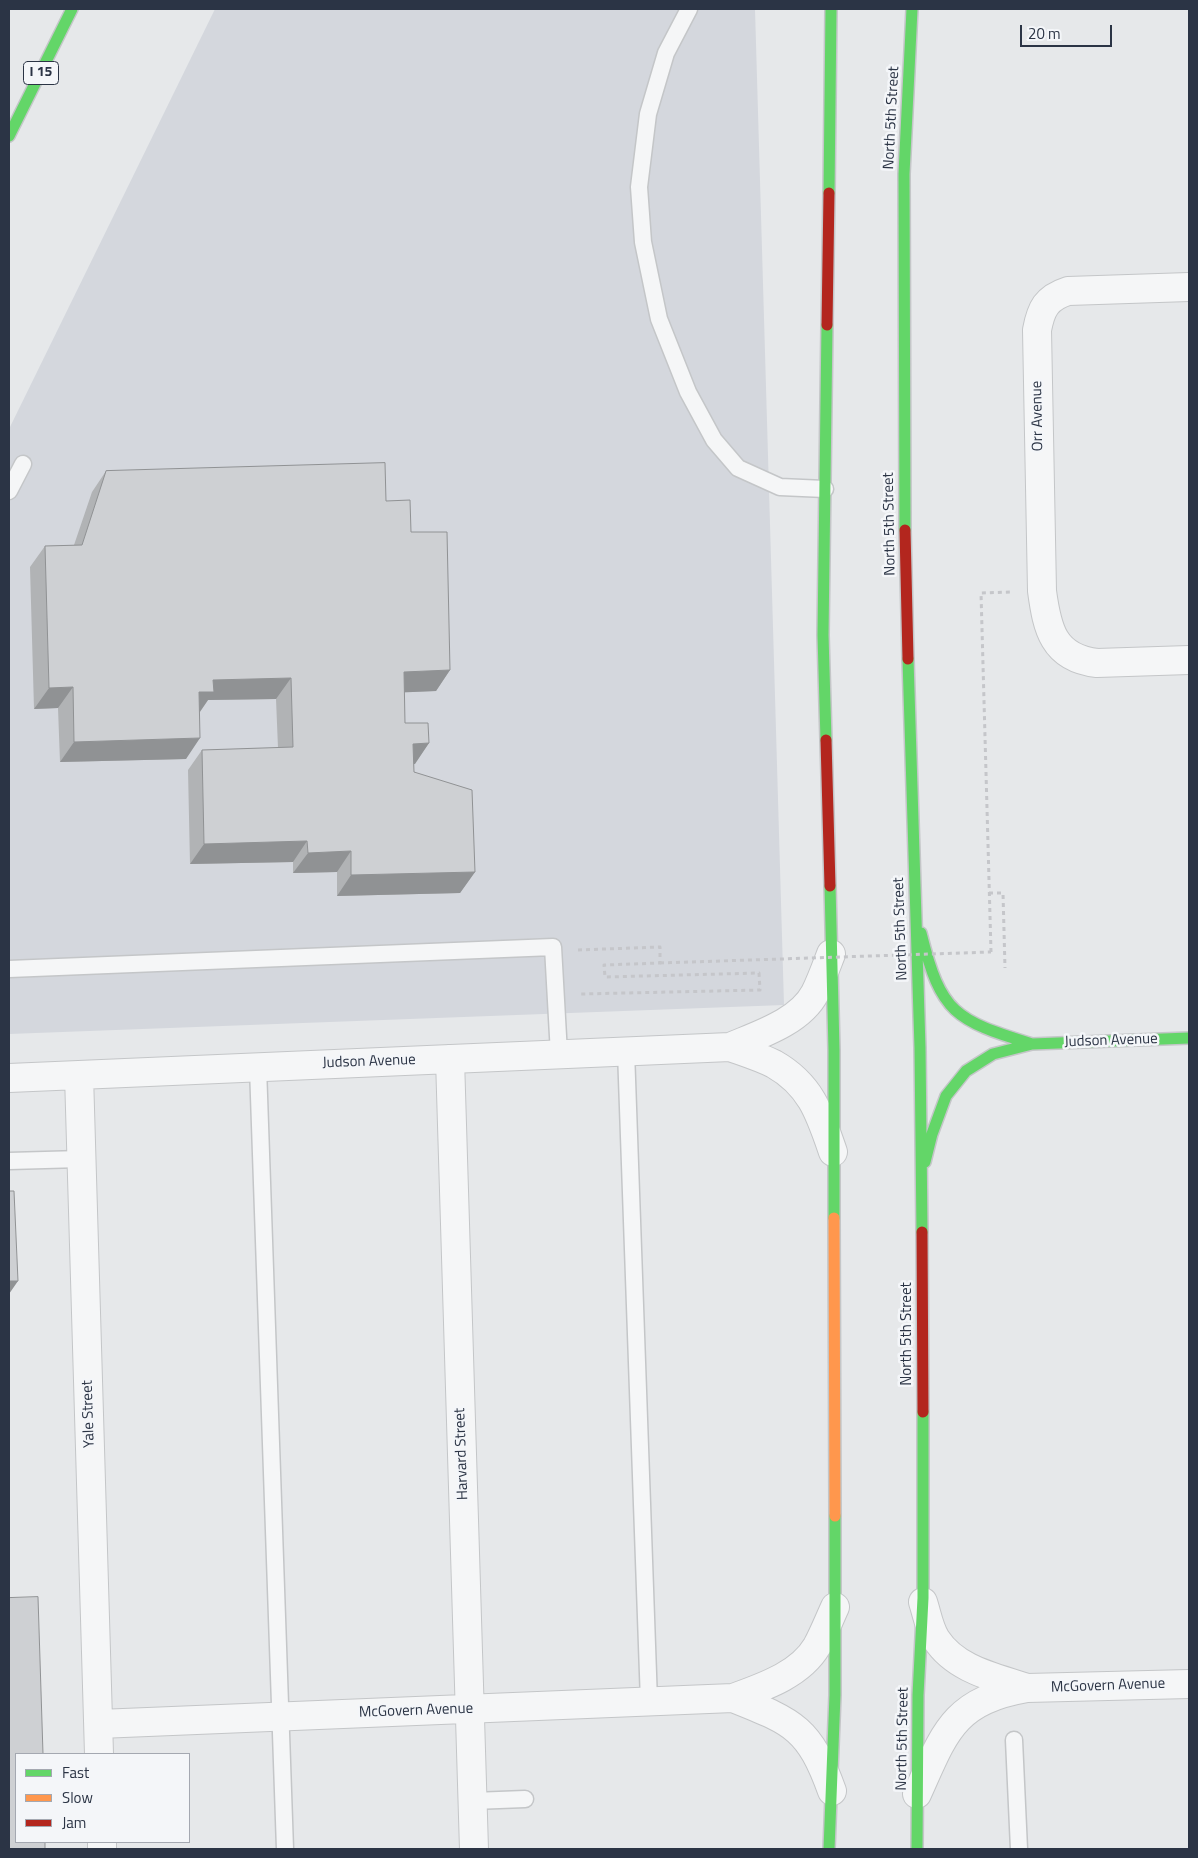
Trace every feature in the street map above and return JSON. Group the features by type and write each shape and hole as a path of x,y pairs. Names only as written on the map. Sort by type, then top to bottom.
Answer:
{"main road":[{"name":"I 15","path":"9,136 72,9"},
{"path":"829,1849 835,1694 834,1156 832,954 823,635 831,9"},
{"name":"North 5th Street","path":"912,9 904,174 904,492 922,1175 923,1598 918,1695 917,1849"},
{"name":"Judson Avenue","path":"915,908 934,979 948,1005 972,1023 1032,1044"},
{"name":"Judson Avenue","path":"922,1175 932,1134 946,1096 966,1071 983,1059 1012,1048 1032,1044 1189,1038"}],"street":[{"name":"Orr Avenue","path":"1189,287 1068,291 1057,295 1046,304 1040,315 1037,330 1042,591 1049,629 1056,641 1067,652 1082,661 1097,663 1189,660"},
{"name":"Judson Avenue","path":"9,1078 730,1047 775,1028 797,1013 814,995 832,954"},
{"name":"Judson Avenue","path":"730,1047 785,1070 804,1088 820,1114 834,1156"},
{"name":"Harvard Street","path":"450,1059 474,1849"},
{"name":"Yale Street","path":"79,1075 99,1753"},
{"name":"McGovern Avenue","path":"923,1598 935,1638 954,1660 970,1668 1027,1688"},
{"name":"McGovern Avenue","path":"98,1724 733,1698 788,1674 800,1665 817,1647 835,1607"},
{"name":"McGovern Avenue","path":"917,1794 941,1740 961,1715 988,1698 1027,1688 1189,1684"},
{"name":"McGovern Avenue","path":"733,1698 777,1715 798,1730 815,1751 823,1765 832,1791"}],"lane":[{"path":"689,9 666,54 648,114 639,187 643,242 659,319 688,392 714,440 738,468 780,487 825,489"},
{"path":"9,491 23,464"},
{"path":"9,969 553,948 559,1054"},
{"path":"626,1051 649,1702"},
{"path":"258,1067 285,1849"},
{"path":"9,1161 81,1159"},
{"path":"1014,1740 1019,1849"},
{"path":"473,1801 525,1799"}],"path":[{"path":"581,994 760,990 759,973 605,977 604,964 990,952 981,593"},
{"path":"989,894 1003,893 1005,968"},
{"path":"578,950 660,947 660,963"}],"shaded area":[{"path":"215,9 755,9 784,1005 9,1034 9,429"}],"building":[{"path":"385,463 386,501 410,500 411,532 447,532 450,670 404,672 405,723 428,723 429,743 413,744 414,772 472,790 475,872 351,875 351,851 308,853 307,841 204,844 202,750 293,747 291,678 213,680 214,692 199,692 200,738 74,742 73,687 49,688 45,546 82,545 106,471"},
{"path":"9,1191 14,1191 18,1281 9,1281"},
{"path":"38,1597 43,1753 15,1753 15,1843 45,1843 45,1849 9,1849 9,1598"}],"traffic: fast":[{"path":"9,136 72,9"},
{"path":"829,193 831,9"},
{"path":"905,530 904,174 912,9"},
{"path":"826,740 823,635 827,325"},
{"path":"908,659 920,1048 922,1232"},
{"path":"830,886 834,1050 834,1218"},
{"path":"921,933 936,981 955,1010 968,1020 985,1028 1032,1044"},
{"path":"925,1162 932,1134 946,1096 966,1071 993,1054 1032,1044 1189,1038"},
{"path":"917,1849 918,1695 923,1598 923,1412"},
{"path":"829,1849 835,1695 835,1516"}],"traffic: slow":[{"path":"834,1218 835,1516"}],"traffic: jam":[{"path":"827,325 829,193"},
{"path":"905,530 908,659"},
{"path":"826,740 830,886"},
{"path":"922,1232 923,1412"}]}
